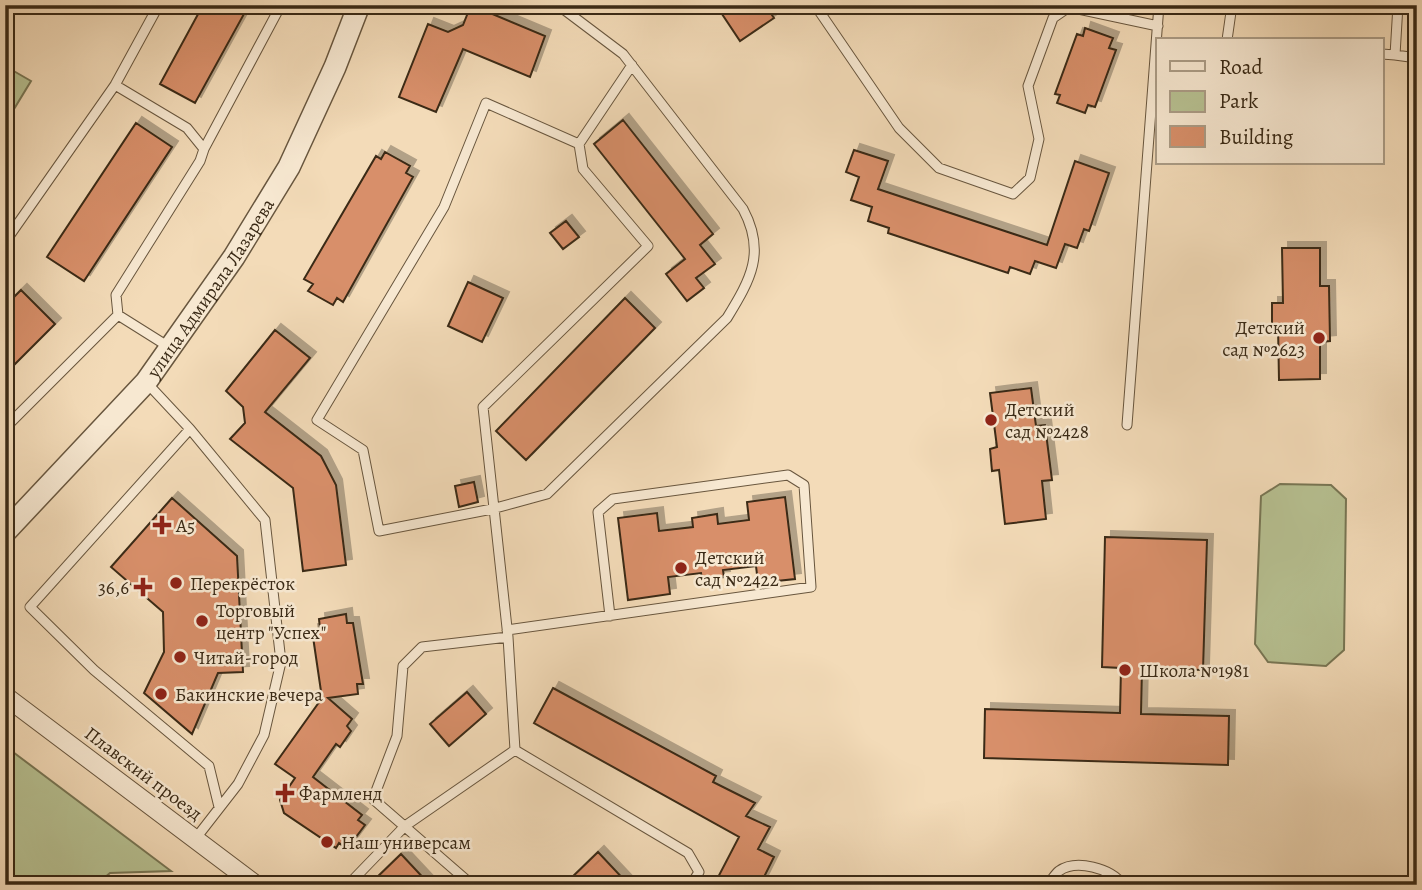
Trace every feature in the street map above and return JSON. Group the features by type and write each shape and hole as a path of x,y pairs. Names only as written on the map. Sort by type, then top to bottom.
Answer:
{"street":[{"name":"улица Адмирала Лазарева","path":"6,529 146,382 234,257 289,167 335,67 359,5"},
{"name":"Плавский проезд","path":"5,696 256,885"}],"lane":[{"path":"5,242 115,85 156,10 149,5"},
{"path":"118,315 116,296 200,161 281,5"},
{"path":"558,5 623,54 743,209 753,228 757,244 748,284 727,318 547,494 492,509 379,531 363,450 317,420 444,207 486,103 579,144"},
{"path":"815,5 899,128 939,168 1013,194 1030,178 1039,139 1028,86 1054,18 1069,7 1158,26"},
{"path":"1157,38 1159,5"},
{"path":"1227,38 1232,5"},
{"path":"1395,55 1398,5"},
{"path":"1127,425 1156,52"},
{"path":"1384,54 1417,58"},
{"path":"515,750 508,634 492,509 483,407 648,246 583,169 579,144 632,65"},
{"path":"115,85 187,128 204,149"},
{"path":"118,315 170,347"},
{"path":"5,428 118,315"},
{"path":"146,382 190,429 265,520 281,662 264,735 238,784 196,838"},
{"path":"190,429 30,607 94,670 209,766 219,807"},
{"path":"471,885 373,799 397,736 403,666 422,647 811,587 804,485 788,475 613,499 598,512 610,616"},
{"path":"348,885 405,826 515,750"},
{"path":"515,750 688,853 699,872 691,885"},
{"path":"1048,885 1059,870 1088,865 1119,880 1123,885"}],"green space":[{"path":"5,66 31,81 14,109 5,103"},
{"path":"1280,484 1331,485 1346,499 1344,650 1326,666 1268,662 1255,644 1261,496"},
{"path":"5,746 171,871 110,873 96,885 5,885"}],"building":[{"path":"203,5 228,5 244,14 195,103 160,84"},
{"path":"471,5 545,36 530,77 463,49 436,112 399,97 428,24 448,32 463,25"},
{"path":"716,5 765,5 774,18 740,41"},
{"path":"1085,28 1113,38 1109,48 1116,50 1095,107 1088,105 1085,113 1057,103 1060,95 1055,94 1077,34 1083,36"},
{"path":"623,120 713,234 700,245 715,264 696,278 704,288 687,301 666,274 685,259 594,144"},
{"path":"136,123 172,147 84,281 47,257"},
{"path":"854,150 888,161 878,189 1047,245 1075,161 1109,173 1089,231 1084,229 1077,248 1065,244 1056,268 1035,261 1030,274 1010,267 1008,273 888,233 889,228 868,221 872,207 851,200 859,177 846,172"},
{"path":"385,152 410,166 406,173 413,177 343,302 337,298 333,305 308,291 313,284 304,279 376,156 381,159"},
{"path":"566,221 579,237 563,249 550,233"},
{"path":"1282,248 1320,248 1320,286 1329,286 1330,341 1320,342 1320,379 1279,380 1278,325 1272,325 1272,303 1283,303"},
{"path":"468,282 503,298 482,342 448,326"},
{"path":"21,290 55,324 5,374 5,306"},
{"path":"625,298 655,328 526,460 496,431"},
{"path":"275,330 310,358 265,412 321,456 336,485 346,565 303,571 293,488 230,439 245,423 243,407 226,391"},
{"path":"1031,388 1036,426 1045,425 1052,480 1042,481 1046,519 1005,524 999,470 992,471 990,449 997,447 990,393"},
{"path":"474,482 478,502 459,507 455,486"},
{"path":"785,497 795,579 758,583 756,566 723,570 724,577 702,579 701,573 668,577 670,594 628,600 618,518 657,513 659,531 693,527 692,518 717,514 718,524 749,520 747,502"},
{"name":"Торговый центр \"Успех\"","path":"172,498 237,556 243,672 218,673 192,734 144,693 164,652 163,612 111,567"},
{"path":"1105,537 1207,540 1203,670 1142,668 1141,714 1229,716 1228,765 984,758 985,709 1120,713 1121,668 1102,667"},
{"path":"346,614 347,623 353,623 363,684 357,684 358,694 328,698 352,719 347,726 351,731 340,747 336,744 313,777 362,815 358,820 365,825 347,849 339,843 336,848 284,813 280,800 295,778 275,764 322,698 312,630 320,629 319,619"},
{"path":"553,688 716,776 713,782 755,803 746,816 770,827 758,849 774,857 760,885 714,885 739,837 534,723"},
{"path":"467,692 486,714 449,746 430,724"},
{"path":"598,852 629,885 564,885"},
{"path":"401,854 430,885 369,885"}],"place":[{"name":"Детский сад №2623","path":"1319,338"},
{"name":"Детский сад №2428","path":"991,420"},
{"name":"А5","path":"162,525"},
{"name":"Детский сад №2422","path":"681,568"},
{"name":"Перекрёсток","path":"176,583"},
{"name":"36,6","path":"143,587"},
{"name":"Торговый центр \"Успех\"","path":"202,621"},
{"name":"Читай-город","path":"180,657"},
{"name":"Школа №1981","path":"1125,670"},
{"name":"Бакинские вечера","path":"161,694"},
{"name":"Фармленд","path":"285,793"},
{"name":"Наш универсам","path":"327,842"}]}
